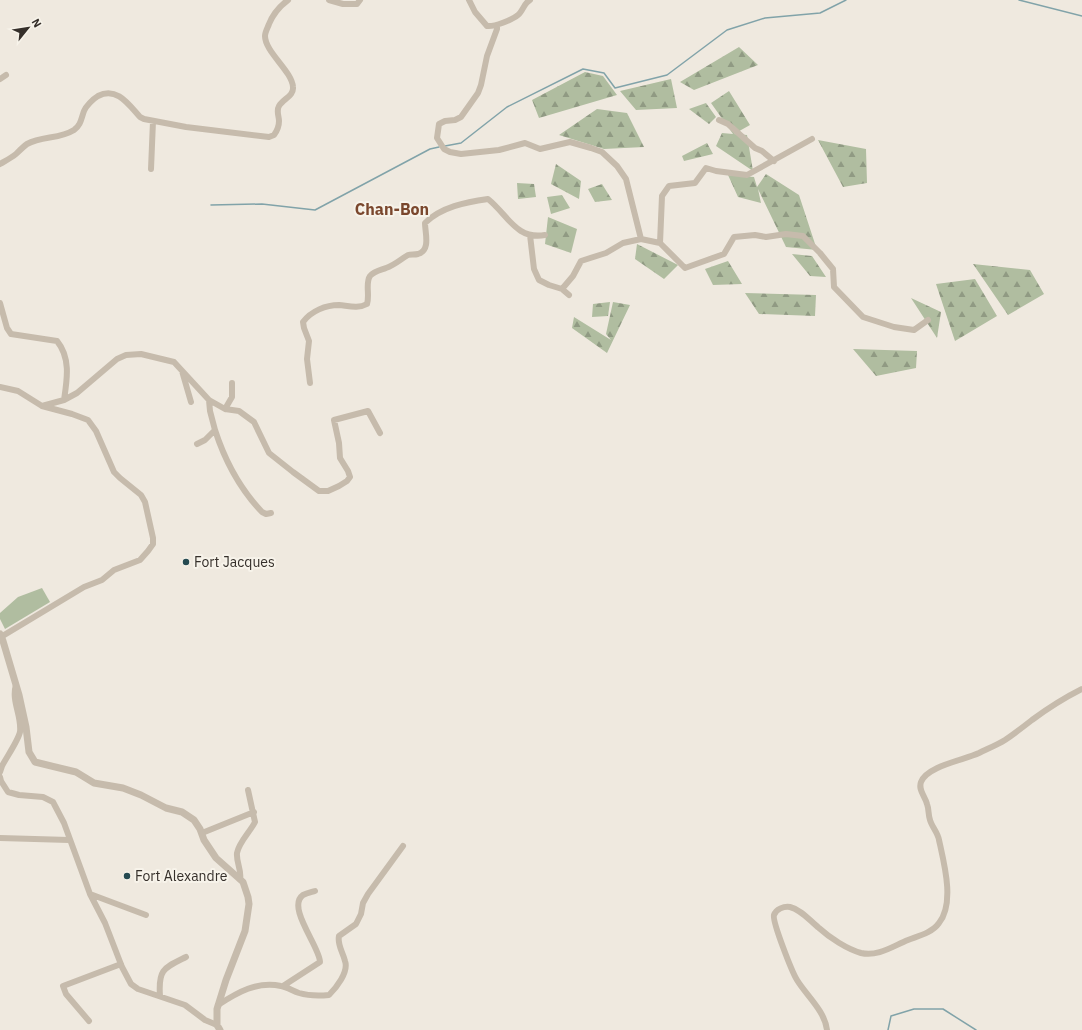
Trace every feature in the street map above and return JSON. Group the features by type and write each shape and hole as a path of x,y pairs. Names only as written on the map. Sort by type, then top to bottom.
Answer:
{"street":[{"path":"0,164 14,156 26,145 37,140 64,136 76,129 81,123 84,110 94,98 104,92 111,92 120,96 140,117 153,121 186,127 269,137 274,135 278,128 279,121 277,112 279,106 294,89 293,83 268,45 265,35 271,19 281,5 288,0"},
{"path":"329,0 343,4 356,4 360,0"},
{"path":"469,0 475,12 487,26 493,27 517,16 530,0"},
{"path":"497,25 497,29 487,56 482,85 461,117 439,124 437,136 440,144 444,149 450,152 461,154 499,150 525,143 540,149 570,142 602,152 617,166 626,179 640,239"},
{"path":"0,79 6,75"},
{"path":"719,120 728,124 755,148 762,151 774,161"},
{"path":"151,169 153,121"},
{"path":"660,243 662,196 669,186 695,183 706,168 716,171 747,175 812,140"},
{"path":"310,383 307,359 309,341 303,322 307,316 329,306 357,307 367,304 369,296 368,280 370,275 374,272 396,264 410,254 418,254 423,250 427,238 425,223 441,211 456,205 488,199 518,230 536,237 546,235"},
{"path":"530,234 534,269 539,280 562,289 570,295"},
{"path":"562,289 573,276 581,261 606,253 623,243 640,239 660,243 685,268 724,254 734,237 755,235 766,237 786,234 803,236 820,253 833,269 834,287 863,317 894,328 914,330 928,320"},
{"path":"0,303 10,334 57,341 60,345 67,365 68,377 64,400"},
{"path":"42,406 64,400 77,393 113,362 126,354 141,354 174,362 209,400 224,409 239,411 254,422 269,453 319,491 328,491 339,486 347,481 350,476 340,458 339,442 334,420 372,411 380,433"},
{"path":"181,368 191,402"},
{"path":"224,409 232,397 232,383"},
{"path":"0,387 18,391 42,406 84,418 92,424 114,472 141,495 145,502 153,538 153,544 145,556 140,560 114,570 102,580 84,587 1,636 16,685 26,727 29,752 35,762 71,771 94,783 123,788 141,795 166,808 182,812 194,820 202,833 204,840 216,858 243,882 249,904 245,931 218,1005 218,1028"},
{"path":"209,400 210,411 227,462 245,490 262,512 266,514 270,513"},
{"path":"197,444 205,440 216,430"},
{"path":"0,772 20,733 18,712 14,696 16,685"},
{"path":"827,1030 819,1012 797,979 790,965 773,919 776,911 785,907 798,910 840,943 853,950 868,954 875,954 884,951 930,931 938,925 943,917 948,896 946,874 939,838 930,820 928,805 921,791 921,782 935,768 977,754 1006,739 1063,699 1082,689"},
{"path":"0,777 8,792 19,795 43,797 53,802 64,824 90,894 105,923 121,964 131,984 138,989 185,1005 218,1028"},
{"path":"240,880 241,875 237,853 255,822 248,790"},
{"path":"202,833 254,812"},
{"path":"0,838 69,840"},
{"path":"218,1005 237,993 253,986 283,986 299,993 313,996 329,995 334,990 345,970 346,963 339,946 339,936 356,924 366,899 403,846"},
{"path":"283,986 320,962 316,948 304,927 299,909 299,901 302,897 315,890"},
{"path":"90,894 146,915"},
{"path":"160,996 159,982 164,970 186,957"},
{"path":"89,1021 66,994 63,986 121,964"}],"green space":[{"path":"739,47 758,65 694,90 680,82"},
{"path":"585,72 603,76 617,95 539,118 532,100"},
{"path":"671,79 677,108 636,110 620,91"},
{"path":"729,91 750,125 734,134 747,135 753,171 716,146 722,133 733,134 711,103"},
{"path":"706,103 716,117 709,124 689,109"},
{"path":"597,109 627,113 644,147 604,149 559,135"},
{"path":"818,140 866,149 867,183 843,187"},
{"path":"707,143 713,154 684,161 682,156"},
{"path":"556,164 581,181 579,199 551,184"},
{"path":"766,174 799,195 817,250 786,247 758,189 761,203 738,197 728,175 754,177 757,187"},
{"path":"517,183 534,184 536,197 518,199"},
{"path":"602,184 612,200 595,202 588,189"},
{"path":"562,195 570,208 551,214 547,197"},
{"path":"548,217 577,229 571,253 545,244"},
{"path":"637,244 678,265 664,279 635,259"},
{"path":"792,254 812,256 826,277 810,276"},
{"path":"728,261 742,284 713,285 705,269"},
{"path":"973,264 1030,270 1044,294 1008,315"},
{"path":"975,279 997,316 955,341 936,284"},
{"path":"745,293 816,295 815,316 759,314"},
{"path":"911,298 941,312 937,338"},
{"path":"610,302 608,316 592,317 593,304"},
{"path":"613,302 630,305 607,353 572,328 574,317 611,340 606,334"},
{"path":"853,349 917,351 916,368 876,376"},
{"path":"42,588 50,602 5,629 0,619 0,613 18,597"}],"waterway":[{"path":"445,146 461,143 507,107 583,69 604,73 615,88 667,75 727,30 765,18 820,13 846,0"},
{"path":"1019,0 1082,16"},
{"path":"211,205 262,204 315,210 430,149 439,147"},
{"path":"888,1030 891,1016 914,1009 943,1009 976,1030"}],"place":[{"name":"Fort Jacques","path":"186,562"},
{"name":"Fort Alexandre","path":"127,876"}],"district":[{"name":"Chan-Bon","path":"392,209"}]}
